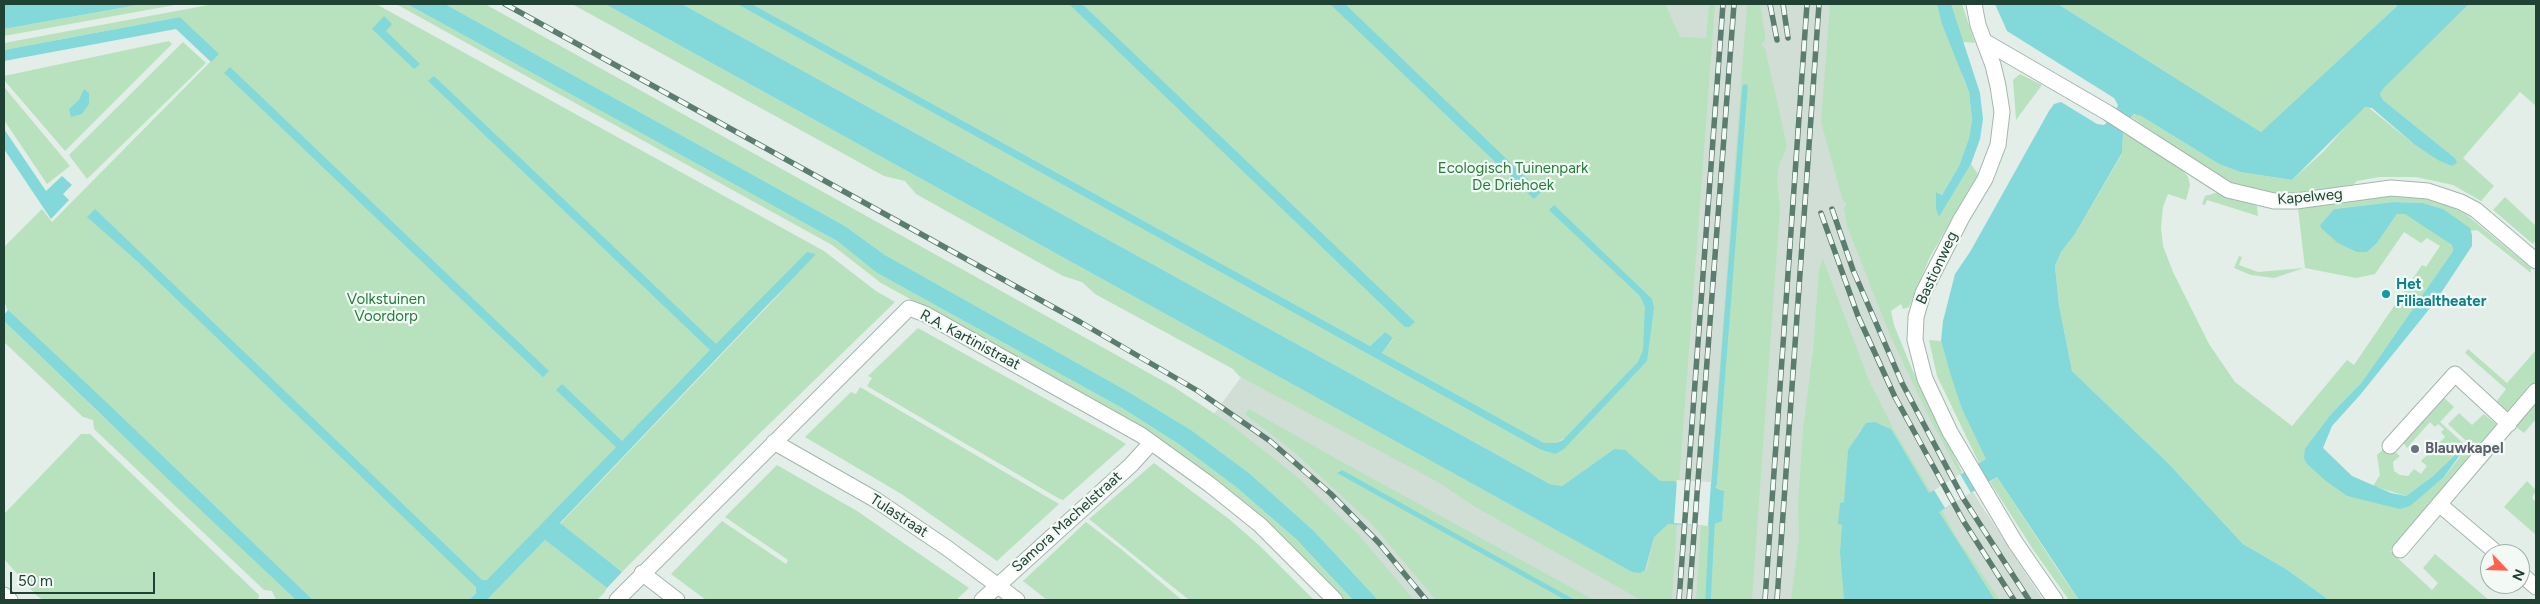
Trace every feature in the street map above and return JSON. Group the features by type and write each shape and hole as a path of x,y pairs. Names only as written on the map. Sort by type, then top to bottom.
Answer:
{"street":[{"name":"Bastionweg","path":"1974,4 1978,25 1993,65 2001,103 1998,145 1985,179 1961,219 1923,293 1916,317 1915,340 1925,379 1950,432 2015,542 2055,600"},
{"name":"Kapelweg","path":"1984,41 2130,126 2228,190 2274,201 2296,201 2391,188 2428,191 2445,196 2476,210 2536,261"},
{"name":"R.A. Kartinistraat","path":"617,600 910,308 925,314 1048,382 1151,443 1209,484 1260,525 1335,600"},
{"path":"2390,446 2455,374 2509,424"},
{"path":"2400,550 2536,391"},
{"name":"Tulastraat","path":"774,442 876,500 1017,600"},
{"name":"Samora Machelstraat","path":"982,600 997,584 1132,465 1151,443"},
{"path":"2439,504 2486,544"},
{"path":"642,573 677,600"},
{"path":"4,595 10,600"}],"shaded area":[{"path":"1657,4 1937,4 1887,314 1893,333 1961,474 2043,600 1392,600 1206,425 1252,362 1632,572"}],"green space":[{"path":"143,4 180,4 4,36 4,29"},
{"name":"Volkstuinen Voordorp","path":"214,4 376,4 824,251 876,291 895,302 759,434 622,572 560,524 784,289 616,447 469,600 313,600 8,311 4,301 4,247 42,209 52,222 218,54 180,17 4,50 4,43"},
{"path":"396,4 407,4 837,241 877,273 1122,408 1180,445 1236,487 1296,539 1353,600 1344,600 1285,539 1230,491 1121,415 881,283 832,245"},
{"path":"445,4 485,4 1174,387 1227,422 1295,475 1357,533 1414,600 1378,600 1314,531 1249,473 1191,430 1127,391 885,255 845,226"},
{"path":"572,4 605,4 1632,572 1647,569 1654,537 1658,531 1668,524 1677,523 1672,600 1641,600 1477,508 1438,482 1239,376 1233,369 1095,294 1082,282 1063,276 916,194 905,181 884,176"},
{"name":"Ecologisch Tuinenpark De Driehoek","path":"682,4 737,4 1541,450 1551,453 1565,438 1556,443 1544,443 1382,353 1393,339 1385,332 1370,346 752,4 1665,4 1680,37 1706,38 1709,4 1715,4 1679,484 1674,481 1660,481 1614,449 1562,486 1550,484"},
{"path":"1747,4 1760,4 1765,34 1765,40 1761,45 1765,48 1787,146 1779,165 1777,181 1780,208 1752,600 1696,600 1701,525 1709,526 1722,520 1724,491 1711,484"},
{"path":"1830,4 1962,4 1975,43 1954,41 1963,78 1969,92 1972,120 1969,138 1959,166 1942,195 1937,192 1939,217 1971,164 1978,174 1930,257 1909,307 1903,309 1901,304 1891,311 1894,325 1912,369 1962,472 1960,474 1929,417 1890,335 1847,226 1844,208 1847,203 1843,201 1821,122"},
{"path":"2058,4 2396,4 2397,6 2261,132"},
{"path":"2469,4 2536,4 2536,106 2520,92 2463,158 2494,186 2481,201 2453,185 2416,177 2379,177 2357,181 2351,187 2281,195 2242,188 2225,181 2130,116 2137,114 2141,116 2219,164 2240,172 2292,180 2324,151 2362,108 2368,107 2415,145 2450,166 2455,158 2383,100 2380,94"},
{"path":"169,41 172,44 65,151 4,80 4,76"},
{"path":"183,42 206,63 87,179 69,155"},
{"path":"2020,74 2042,85 2016,120 2013,80"},
{"path":"4,87 70,166 47,184 4,120"},
{"path":"2123,133 2127,135 2128,133 2181,168 2188,177 2190,185 2186,200 2168,194 2163,207 2161,228 2163,246 2173,272 2209,344 2235,382 2292,426 2347,360 2354,365 2422,265 2426,267 2440,246 2427,238 2421,243 2404,232 2375,274 2356,278 2305,268 2298,208 2391,196 2421,197 2449,205 2468,216 2531,268 2531,273 2477,230 2471,231 2443,209 2423,203 2393,202 2334,209 2320,225 2321,228 2363,252 2367,252 2377,243 2397,214 2405,213 2452,245 2453,251 2362,382 2331,414 2312,439 2307,464 2347,496 2409,506 2443,478 2460,457 2457,453 2433,476 2406,496 2373,486 2380,475 2377,455 2387,446 2400,456 2393,462 2394,471 2400,475 2408,476 2414,469 2421,474 2427,466 2421,461 2445,437 2441,432 2444,429 2438,424 2435,427 2430,422 2407,448 2403,442 2442,396 2454,407 2440,422 2475,454 2390,551 2432,590 2428,595 2438,583 2423,568 2435,554 2489,600 2329,600 2286,569 2243,544 2168,463 2072,371 2059,305 2055,266 2061,252 2075,234 2122,154"},
{"path":"2219,192 2257,206 2258,216 2207,200 2205,205 2202,204 2205,196"},
{"path":"2505,197 2536,226 2536,240 2533,244 2493,210"},
{"path":"2239,256 2242,257 2239,265 2258,272 2304,268 2274,278 2251,275 2234,268"},
{"path":"1823,259 1869,381 1894,430 1931,492 1928,493 1891,429 1882,424 1860,430 1848,451 1844,503 1840,503 1839,524 1842,525 1840,552 1844,600 1791,600 1799,537 1798,505 1803,430 1813,351 1819,269"},
{"path":"4,321 296,600 276,600 272,591 264,590 94,429 93,420 83,417 4,342"},
{"path":"918,328 1126,444 1063,500 1058,498 867,386 872,378 868,376"},
{"path":"1929,340 1941,341 1962,409 1987,459 1979,463 1937,376"},
{"path":"2468,349 2507,383 2536,350 2536,382 2512,411 2506,412 2496,402 2506,389 2465,353"},
{"path":"860,387 1059,504 997,561 903,495 805,437 851,392 856,394"},
{"path":"2536,403 2536,419 2524,433 2516,427"},
{"path":"1249,409 1594,600 1575,600 1340,470 1337,473 1565,600 1436,600 1371,523 1294,452 1245,414"},
{"path":"2459,413 2472,425 2484,414 2496,424 2496,429 2477,451 2448,424"},
{"path":"81,434 90,434 259,595 258,600 43,600 36,595 4,559 4,514"},
{"path":"1154,463 1229,519 1260,546 1314,600 1189,600 1089,519"},
{"path":"777,465 857,511 969,588 956,600 706,600 671,574 722,521 786,564 788,560 725,517"},
{"path":"1997,477 2079,600 2069,600 2034,551 1990,482"},
{"path":"2527,481 2536,490 2532,498 2536,502 2536,535 2504,507"},
{"path":"1942,510 1955,535 2000,600 1995,600 1960,547 1939,512"},
{"path":"1086,522 1182,600 1047,600 1023,581"},
{"path":"545,540 607,588 604,593 597,600 487,600"}],"water":[{"path":"4,4 143,4 4,29"},
{"path":"407,4 445,4 845,226 885,255 1127,391 1191,430 1249,473 1314,531 1378,600 1353,600 1296,539 1236,487 1180,445 1122,408 877,273 837,241"},
{"path":"605,4 682,4 1550,484 1562,486 1614,449 1625,450 1660,481 1675,481 1677,484 1712,484 1724,491 1722,521 1709,526 1668,524 1654,537 1645,570 1640,573 1632,572"},
{"path":"737,4 752,4 1370,346 1385,332 1393,338 1382,353 1544,443 1556,443 1563,440 1638,362 1643,350 1645,307 1640,296 1549,210 1554,205 1652,299 1654,308 1647,361 1564,449 1555,454 1541,450"},
{"path":"1069,4 1082,4 1415,322 1409,327 1405,327"},
{"path":"1330,4 1345,4 1541,192 1534,199"},
{"path":"1937,4 1951,4 1980,93 1983,119 1980,139 1971,164 1939,217 1936,209 1936,192 1942,195 1959,166 1969,138 1972,120 1969,92 1942,24"},
{"path":"1995,4 2058,4 2261,132 2397,6 2396,4 2469,4 2380,94 2383,100 2455,158 2457,163 2451,166 2438,160 2415,145 2372,108 2365,107 2292,180 2240,172 2219,164 2141,116 2134,114 2129,119 2116,110 2118,105 2114,98 2007,31"},
{"path":"384,16 392,24 386,31 420,64 414,69 372,29"},
{"path":"180,17 219,54 211,62 176,29 4,61 4,50"},
{"path":"230,67 549,371 543,377 224,73"},
{"path":"434,76 716,344 807,252 816,254 560,523 622,572 607,588 545,540 487,600 469,600 476,593 476,587 137,261 87,217 95,209 482,580 487,580 616,447 556,390 562,384 622,441 710,350 428,81"},
{"path":"84,89 89,93 89,104 82,114 71,117 69,109 79,100"},
{"path":"2061,102 2097,124 2104,125 2109,120 2122,129 2123,133 2122,153 2075,234 2061,252 2055,266 2059,305 2072,371 2168,463 2243,544 2286,569 2329,600 2079,600 1997,477 1939,512 1995,600 1844,600 1840,552 1842,525 1838,524 1840,503 1844,502 1848,450 1866,423 1875,422 1891,429 1929,493 1986,459 1962,409 1952,379 1941,341 1943,321 1955,274 1970,252 2049,111 2054,104"},
{"path":"4,129 46,191 62,176 72,185 63,194 69,200 51,219 4,149"},
{"path":"2393,202 2423,203 2443,209 2470,228 2472,235 2472,246 2435,302 2360,395 2332,426 2323,448 2352,476 2391,493 2406,496 2433,476 2457,453 2460,455 2443,478 2410,506 2400,509 2347,496 2326,481 2307,464 2304,458 2305,449 2312,439 2331,414 2362,382 2453,251 2452,245 2405,214 2397,214 2377,243 2367,252 2357,252 2338,243 2321,228 2320,225 2334,209"},
{"path":"8,310 313,600 296,600 172,483 4,321 4,315"},
{"path":"1342,470 1575,600 1565,600 1337,473"}],"pier":[{"path":"1960,474 1971,493 1945,508 1934,490"},
{"path":"1677,480 1711,482 1708,526 1674,523"}],"waterway":[{"path":"1714,484 1745,87"},
{"path":"1708,600 1712,524"}],"railway":[{"path":"505,4 1080,322 1198,391 1270,441 1331,494 1379,543 1426,600"},
{"path":"1679,600 1723,4"},
{"path":"1689,600 1734,4"},
{"path":"1770,4 1777,40"},
{"path":"1783,4 1788,38"},
{"path":"1765,600 1807,4"},
{"path":"1777,600 1819,4"},
{"path":"1832,209 1853,270 1902,383 1963,498 2029,600"},
{"path":"1821,213 1858,316 1895,397 1964,522 2014,600"}],"place":[{"name":"Het Filiaaltheater","path":"2386,294"},
{"name":"Blauwkapel","path":"2415,449"}]}
